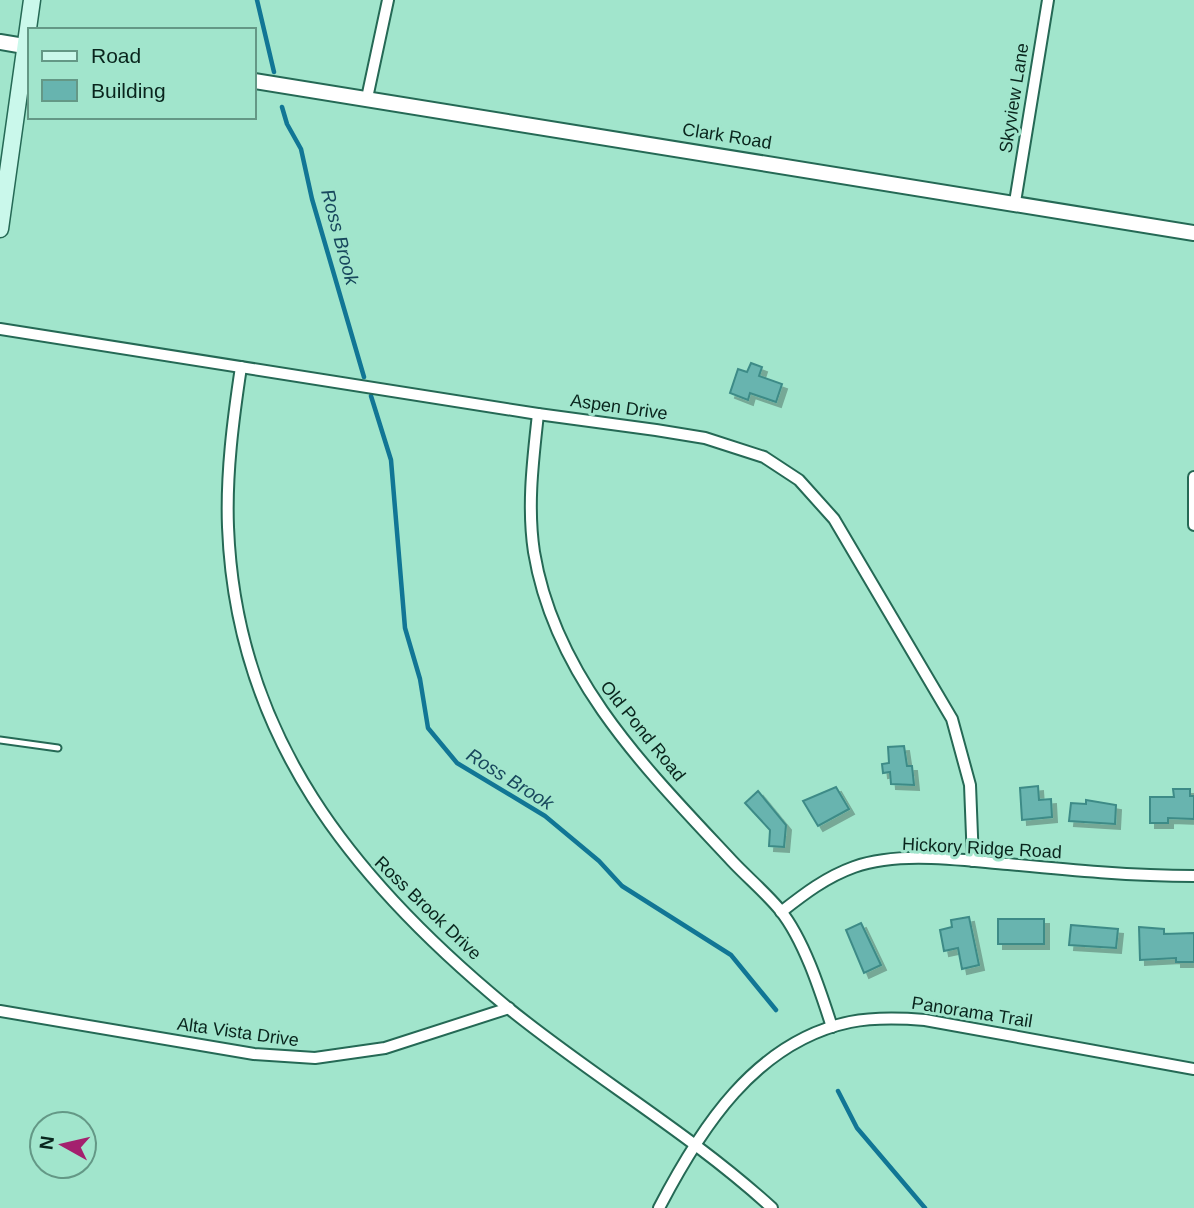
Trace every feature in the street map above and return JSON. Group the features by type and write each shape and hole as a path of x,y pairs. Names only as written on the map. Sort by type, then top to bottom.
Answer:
{"main road":[{"path":"29,28 32,0"},
{"path":"0,229 2,189 27,46"}],"street":[{"path":"367,99 388,0"},
{"name":"Skyview Lane","path":"1015,202 1048,0"},
{"path":"0,41 27,46"},
{"name":"Clark Road","path":"256,81 1194,233"},
{"name":"Aspen Drive","path":"0,329 538,414 656,429 743,448 785,469 807,488 834,519 952,719 970,785 973,862"},
{"name":"Ross Brook Drive","path":"241,367 230,451 230,561 244,640 268,712 309,794 352,857 422,932 509,1008 729,1168 772,1208"},
{"name":"Old Pond Road","path":"538,414 531,478 534,551 545,600 572,665 609,722 695,822 781,912 809,965 832,1027"},
{"path":"1194,477 1194,525"},
{"name":"Hickory Ridge Road","path":"781,912 812,888 855,867 892,860 973,862 1156,876 1194,876"},
{"name":"Alta Vista Drive","path":"0,1011 254,1055 315,1058 384,1048 509,1008"},
{"name":"Panorama Trail","path":"659,1208 694,1143 724,1104 758,1070 794,1046 832,1027 887,1018 925,1020 1194,1069"}],"lane":[{"path":"0,740 58,748"}],"building":[{"path":"751,363 762,367 759,376 782,384 776,402 750,393 748,400 730,393 738,369 747,372"},
{"path":"904,746 907,766 912,766 914,785 891,784 890,772 883,773 882,764 889,763 888,747"},
{"path":"1038,786 1039,800 1051,799 1052,817 1022,820 1020,788"},
{"path":"836,787 849,809 818,826 803,801"},
{"path":"1173,789 1190,789 1190,796 1194,796 1194,819 1168,818 1168,823 1150,823 1150,797 1174,797"},
{"path":"758,791 786,825 784,847 769,846 770,830 745,803"},
{"path":"1086,800 1116,805 1115,824 1069,821 1071,803 1086,804"},
{"path":"969,917 979,965 962,969 958,948 944,951 940,930 952,927 951,920"},
{"path":"998,919 1044,919 1044,944 998,944"},
{"path":"861,923 881,965 864,973 846,930"},
{"path":"1071,925 1118,929 1116,948 1069,945"},
{"path":"1139,927 1164,929 1164,934 1194,933 1194,962 1176,962 1176,958 1140,960"}],"waterway":[{"name":"Ross Brook","path":"257,0 274,72"},
{"name":"Ross Brook","path":"282,107 287,124 301,149 312,199 364,377"},
{"name":"Ross Brook","path":"371,396 391,460 405,628 420,679 428,728 457,763 545,816 599,861 622,886 731,955 776,1010"},
{"name":"Ross Brook","path":"838,1091 857,1128 925,1208"}]}
